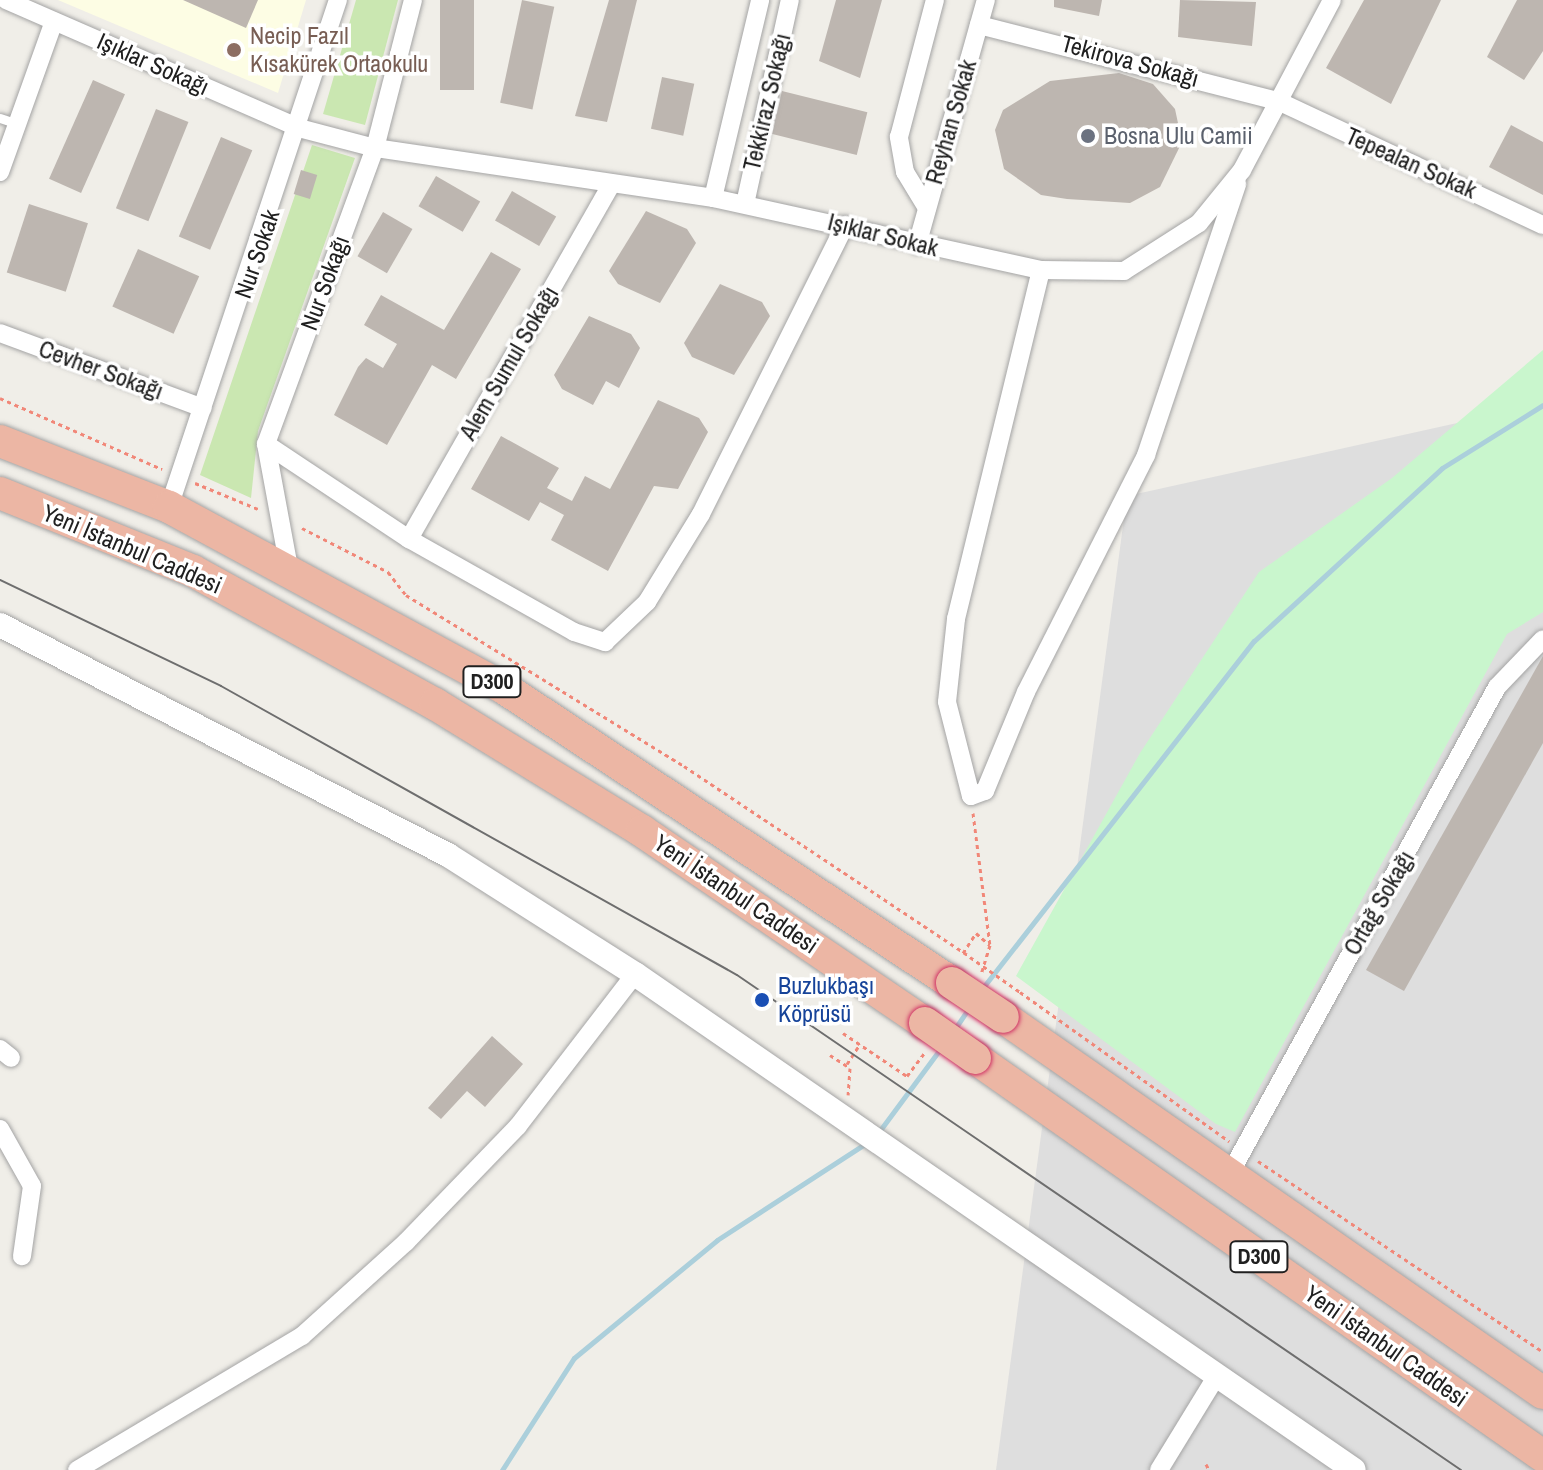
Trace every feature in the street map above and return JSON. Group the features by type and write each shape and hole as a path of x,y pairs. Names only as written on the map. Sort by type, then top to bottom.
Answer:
{"highway":[{"name":"Yeni İstanbul Caddesi","path":"0,441 169,507 289,568 507,690 1012,1005 1236,1164 1543,1393"},
{"name":"Yeni İstanbul Caddesi","path":"0,493 193,571 435,704 642,831 926,1037 975,1058 1543,1456"}],"street":[{"name":"Işıklar Sokağı","path":"6,0 299,128"},
{"name":"Nur Sokak","path":"169,507 299,128 338,0"},
{"name":"Nur Sokağı","path":"266,444 375,148 413,0"},
{"path":"713,198 760,0"},
{"name":"Tekkiraz Sokağı","path":"745,204 790,0"},
{"path":"927,208 905,172 899,137 935,0"},
{"name":"Reyhan Sokak","path":"917,245 986,0"},
{"name":"Işıklar Sokak","path":"299,128 375,148 610,187 745,204 845,225 917,245 1041,270 1124,271 1199,223 1242,170 1332,0"},
{"path":"0,172 9,121 54,21"},
{"name":"Tekirova Sokağı","path":"979,25 1280,102"},
{"name":"Tepealan Sokak","path":"1280,102 1543,225"},
{"path":"1041,270 956,619 947,702 971,796 985,791 1026,692 1146,455 1242,170"},
{"name":"Alem Sumul Sokağı","path":"409,539 610,187"},
{"path":"266,444 409,539 574,632 605,642 647,602 701,514 845,225"},
{"name":"Cevher Sokağı","path":"0,333 203,408"},
{"path":"266,444 289,568"},
{"path":"0,625 448,855 635,974 851,1127 1354,1470"},
{"name":"Ortağ Sokağı","path":"1236,1164 1497,687 1543,639"},
{"path":"77,1470 302,1336 406,1242 518,1126 635,974"},
{"path":"0,1129 32,1186 22,1256"},
{"path":"1159,1470 1216,1377"}],"path":[{"path":"971,796 990,945 965,976 1012,1005 1236,1164 1543,1352"},
{"path":"963,953 976,933 990,945"},
{"path":"843,1033 907,1076 926,1037"},
{"path":"830,1055 848,1067 860,1044"},
{"path":"1206,1464 1209,1470"}],"shaded area":[{"name":"Necip Fazıl Kısakürek Ortaokulu","path":"58,0 306,0 278,93"},
{"path":"1543,404 1543,1470 996,1470 1127,496"}],"green space":[{"path":"356,0 398,0 365,125 323,114"},
{"path":"312,145 355,158 258,431 251,498 200,475"},
{"path":"1543,350 1543,612 1507,634 1235,1132 1216,1124 1016,976 1140,753 1259,572 1392,478"}],"building":[{"path":"183,0 258,0 246,28"},
{"path":"440,0 474,0 474,90 440,90"},
{"path":"522,0 554,7 532,110 500,103"},
{"path":"609,0 637,0 607,122 575,116"},
{"path":"836,0 882,0 860,78 819,61"},
{"path":"1054,0 1102,0 1099,16 1054,7"},
{"path":"1180,0 1256,2 1252,46 1178,37"},
{"path":"1364,0 1441,0 1391,104 1326,68"},
{"path":"1517,0 1543,0 1543,51 1524,80 1487,57"},
{"name":"Bosna Ulu Camii","path":"1119,73 1153,84 1175,109 1182,142 1160,187 1130,203 1067,199 1041,195 1004,169 995,130 1003,110 1050,81"},
{"path":"662,77 694,84 683,136 651,129"},
{"path":"93,80 125,94 81,193 49,179"},
{"path":"782,91 867,112 857,155 771,134"},
{"path":"156,109 188,122 148,221 116,208"},
{"path":"1511,125 1543,142 1543,195 1489,167"},
{"path":"221,137 252,150 210,250 179,236"},
{"path":"301,170 317,175 310,199 294,194"},
{"path":"436,176 480,201 463,232 418,206"},
{"path":"512,191 556,216 539,246 495,220"},
{"path":"29,204 88,223 66,292 7,272"},
{"path":"646,211 687,229 696,243 660,303 618,284 609,271"},
{"path":"383,212 412,229 387,273 358,256"},
{"path":"138,249 199,276 174,334 112,307"},
{"path":"491,252 521,269 456,379 432,365 387,445 334,415 358,367 366,358 383,368 397,344 364,325 381,295 444,330"},
{"path":"720,284 762,302 770,316 734,375 692,357 684,343"},
{"path":"589,316 631,334 640,348 619,388 606,381 593,405 562,389 554,375"},
{"path":"658,400 699,418 708,432 678,489 654,486 608,571 551,540 564,515 540,502 529,521 471,489 501,436 559,468 547,488 572,501 585,476 610,489"},
{"path":"1543,656 1543,743 1404,991 1366,970"},
{"path":"492,1036 523,1064 485,1107 467,1091 441,1119 428,1108"}],"waterway":[{"path":"981,990 1254,641 1442,468 1543,405"},
{"path":"954,1030 969,1008"},
{"path":"878,1133 941,1048"},
{"path":"502,1470 574,1358 717,1240 868,1142"}],"tram line":[{"path":"0,580 221,686 737,975 1461,1470"}],"place":[{"name":"Necip Fazıl Kısakürek Ortaokulu","path":"234,50"},
{"name":"Bosna Ulu Camii","path":"1088,136"},
{"name":"Buzlukbaşı Köprüsü","path":"762,1000"}]}
